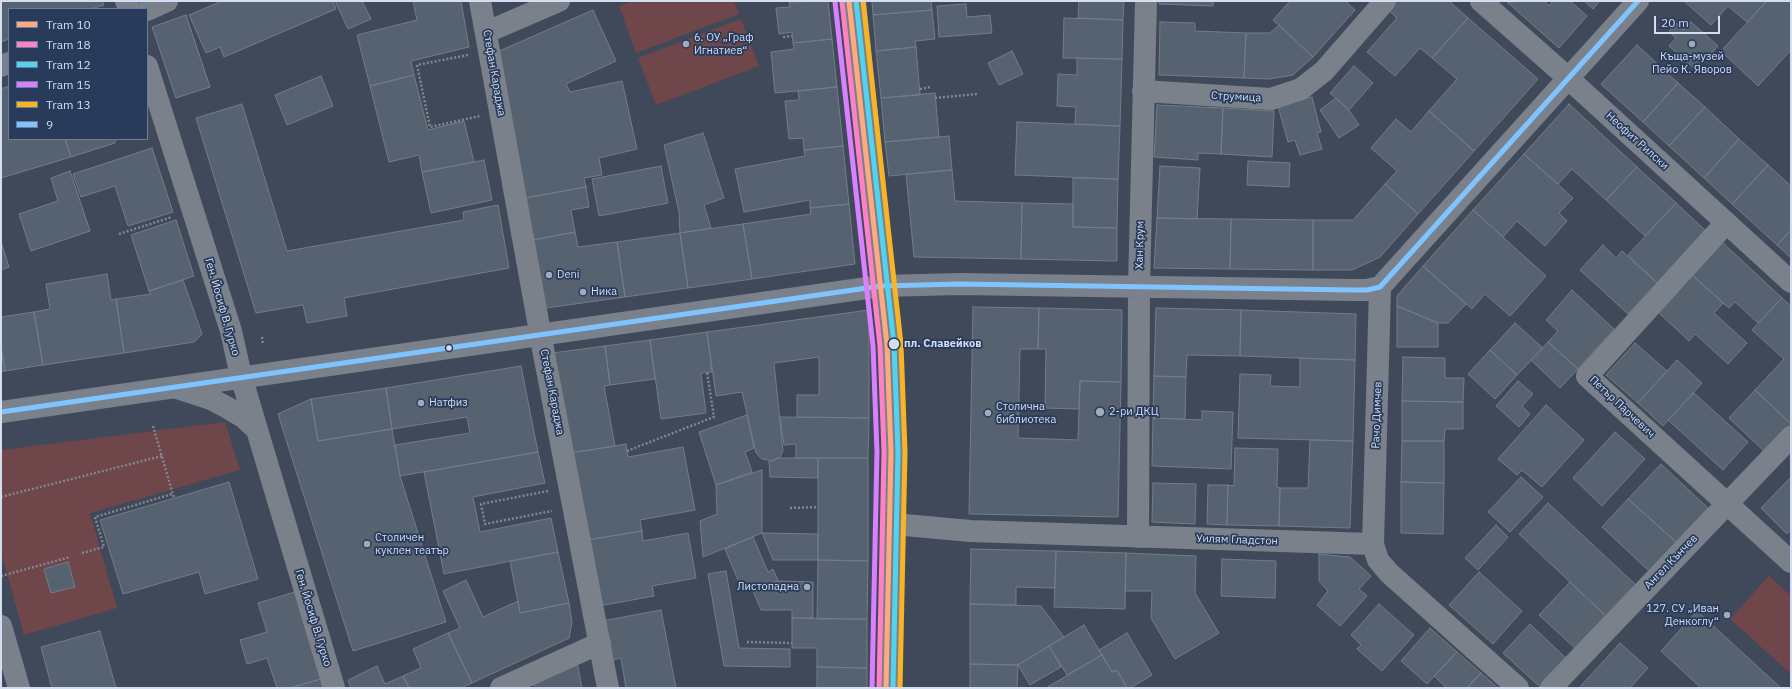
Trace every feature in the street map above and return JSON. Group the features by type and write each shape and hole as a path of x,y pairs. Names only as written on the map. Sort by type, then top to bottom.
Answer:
{"street":[{"path":"148,10 167,1"},
{"name":"Стефан Караджа","path":"480,1 540,334 608,688"},
{"path":"488,41 559,1"},
{"path":"855,1 892,344 894,394 894,524 891,688"},
{"name":"Хан Крум","path":"1138,537 1139,286 1146,1"},
{"name":"Струмица","path":"1143,91 1271,99 1301,88 1324,71 1385,1"},
{"name":"Неофит Рилски","path":"1481,1 1791,282"},
{"path":"1,412 241,376 885,285 968,284 1352,290 1367,290 1380,287 1638,1"},
{"name":"Ген. Йосиф В. Гурко","path":"148,69 231,331 241,376 256,429 334,688"},
{"name":"Петър Парчевич","path":"1726,223 1587,376 1791,562"},
{"name":"Рачо Димчев","path":"1373,544 1380,287"},
{"path":"174,386 211,399 243,417 256,429"},
{"name":"Ангел Кънчев","path":"1551,688 1791,436"},
{"name":"Уилям Гладстон","path":"894,524 970,531 1373,544"},
{"path":"1373,544 1378,560 1389,573 1518,688"},
{"path":"1,626 6,660 19,688"},
{"path":"500,688 600,643"}],"path":[{"path":"783,37 792,36"},
{"path":"488,41 417,65 430,127 501,112"},
{"path":"920,89 930,87"},
{"path":"935,98 977,94"},
{"path":"119,234 178,215"},
{"path":"262,336 264,346"},
{"path":"627,451 714,417 707,372"},
{"path":"153,426 174,498"},
{"path":"1,497 162,456"},
{"path":"82,553 104,547 95,517 172,494"},
{"path":"572,497 485,524 481,504 572,497"},
{"path":"790,508 818,508"},
{"path":"1,576 70,557"},
{"path":"747,642 792,642"}],"shaded area":[{"path":"633,1 734,1 739,14 636,53 619,6"},
{"path":"741,19 759,66 656,105 638,58"},
{"path":"225,422 240,470 90,513 117,608 24,635 1,552 1,450"},
{"path":"1769,576 1791,596 1791,674 1730,619"}],"building":[{"path":"1,1 102,1 104,5 94,8 8,8 8,39 1,42"},
{"path":"222,1 333,1 336,9 224,57 220,47 206,53 189,15"},
{"path":"335,1 362,1 371,19 348,29"},
{"path":"413,1 461,1 469,47 411,61 414,75 370,86 357,35 417,20"},
{"path":"828,1 832,39 793,43 792,32 779,34 776,8 790,7 789,2"},
{"path":"872,1 931,1 932,10 873,15"},
{"path":"1079,1 1124,1 1123,20 1078,18"},
{"path":"1159,1 1213,1 1213,6 1159,4"},
{"path":"1290,1 1345,1 1355,10 1313,57 1273,20"},
{"path":"1395,1 1449,1 1468,18 1432,58 1420,48 1395,76 1367,52 1397,18 1388,10"},
{"path":"1544,1 1549,6 1553,1 1570,1 1587,16 1559,48 1507,2"},
{"path":"1584,1 1600,1 1593,9"},
{"path":"1684,1 1767,1 1747,22 1728,6 1711,25"},
{"path":"1767,1 1791,1 1791,50 1758,86 1721,51"},
{"path":"966,4 967,17 990,15 992,33 939,37 937,6"},
{"path":"593,10 616,61 566,84 570,92 622,81 637,149 599,158 602,175 584,178 586,187 525,198 497,52"},
{"path":"932,10 935,39 915,41 916,47 876,51 873,15"},
{"path":"186,15 210,87 176,98 152,27"},
{"path":"1064,18 1123,20 1122,59 1063,58"},
{"path":"1468,18 1538,79 1474,151 1429,111 1457,79 1432,58"},
{"path":"1160,22 1195,23 1195,31 1246,33 1244,78 1159,75"},
{"path":"1691,22 1718,46 1696,70 1669,46 1676,38 1669,32 1676,23 1684,30"},
{"path":"1279,25 1313,57 1293,75 1269,79 1244,78 1246,33 1270,33"},
{"path":"832,39 837,87 775,93 771,52 794,49 793,43"},
{"path":"1637,45 1678,83 1643,122 1601,84"},
{"path":"916,47 920,95 881,98 876,51"},
{"path":"1012,51 1023,74 999,85 988,63"},
{"path":"1077,58 1122,59 1120,126 1075,124 1076,107 1057,106 1058,74 1077,75"},
{"path":"1354,66 1373,83 1349,110 1330,93"},
{"path":"414,75 428,130 464,121 474,162 422,172 419,155 389,162 370,86"},
{"path":"321,76 333,106 287,125 275,95"},
{"path":"1678,83 1705,107 1669,146 1643,122"},
{"path":"8,86 8,140 65,140 71,157 1,178 1,89"},
{"path":"837,87 843,146 804,150 803,138 789,139 785,101 799,100 798,91"},
{"path":"935,93 939,137 885,142 881,98"},
{"path":"1312,97 1321,132 1317,133 1322,149 1300,155 1295,140 1288,142 1278,106"},
{"path":"1336,98 1349,110 1359,125 1339,138 1320,110"},
{"path":"242,104 287,251 464,220 463,212 498,205 509,268 344,298 347,316 307,323 303,305 256,313 196,118"},
{"path":"1569,104 1637,167 1606,200 1572,169 1558,184 1524,154"},
{"path":"1157,105 1223,108 1221,154 1198,153 1198,160 1154,157"},
{"path":"1705,107 1739,139 1704,178 1669,146"},
{"path":"1223,108 1274,111 1272,157 1221,154"},
{"path":"1429,111 1474,151 1418,214 1385,184 1397,171 1371,148 1396,119 1411,132"},
{"path":"1017,122 1120,126 1118,179 1015,175"},
{"path":"703,133 724,198 704,205 711,228 680,233 679,212 664,145"},
{"path":"949,136 952,170 889,176 885,142"},
{"path":"1739,139 1768,165 1732,204 1704,178"},
{"path":"65,140 115,140 115,143 71,157"},
{"path":"843,146 849,204 810,208 810,200 744,212 735,169 805,156 804,150"},
{"path":"152,148 173,212 128,226 115,186 81,197 73,174"},
{"path":"1524,154 1573,198 1559,213 1567,221 1545,246 1517,221 1503,237 1473,210"},
{"path":"484,160 492,200 431,213 422,172"},
{"path":"1248,161 1290,163 1289,187 1247,185"},
{"path":"1768,165 1791,186 1791,230 1777,245 1732,204"},
{"path":"661,166 668,203 599,216 592,179"},
{"path":"1160,166 1200,168 1197,219 1157,218"},
{"path":"1637,167 1676,203 1645,236 1606,200"},
{"path":"952,170 955,201 1022,203 1021,259 914,257 906,174"},
{"path":"70,171 90,231 31,251 19,214 58,201 51,178"},
{"path":"1073,178 1118,179 1117,228 1073,227"},
{"path":"1385,184 1418,214 1380,257 1352,270 1313,270 1313,220 1353,220"},
{"path":"586,187 589,207 571,210 575,232 533,240 525,198"},
{"path":"1022,203 1073,204 1073,227 1117,228 1117,261 1021,259"},
{"path":"1676,203 1705,230 1657,283 1628,255"},
{"path":"849,204 855,264 752,279 743,224 811,214 810,208"},
{"path":"1473,210 1546,276 1510,316 1485,294 1472,309 1423,266"},
{"path":"1157,218 1231,219 1230,269 1154,268"},
{"path":"1231,219 1313,220 1313,270 1230,269"},
{"path":"176,220 194,276 149,291 131,235"},
{"path":"743,224 752,279 688,288 680,233"},
{"path":"1791,230 1791,258 1777,245"},
{"path":"575,232 578,247 617,242 625,297 546,308 533,240"},
{"path":"680,233 688,288 625,297 617,242"},
{"path":"1,242 9,267 1,270"},
{"path":"1722,242 1782,298 1758,323 1735,302 1729,308 1692,275"},
{"path":"1603,245 1616,258 1622,251 1657,283 1628,314 1580,270"},
{"path":"1423,266 1466,304 1448,323 1438,323 1397,306 1397,296"},
{"path":"107,274 111,300 116,299 124,353 43,365 34,312 50,309 46,284"},
{"path":"1692,275 1723,303 1714,313 1747,343 1728,364 1695,334 1689,341 1658,312"},
{"path":"183,280 202,334 194,342 124,353 116,299 151,294 149,291"},
{"path":"1572,290 1614,329 1578,369 1548,342 1558,331 1546,320"},
{"path":"1782,298 1791,306 1791,424 1755,390 1784,359 1752,330"},
{"path":"1397,306 1438,323 1438,347 1397,347"},
{"path":"973,307 1039,308 1038,349 1020,349 1018,438 1078,440 1080,381 1121,382 1118,517 969,514"},
{"path":"1039,308 1122,310 1121,382 1080,381 1079,409 1045,408 1046,349 1038,349"},
{"path":"1156,308 1241,310 1240,356 1187,355 1186,377 1154,376"},
{"path":"869,310 869,418 797,417 797,395 819,395 819,357 774,363 783,451 780,457 773,461 762,459 756,453 742,392 716,396 707,332"},
{"path":"1241,310 1356,314 1355,360 1240,356"},
{"path":"34,312 43,365 5,371 1,346 1,317"},
{"path":"1515,323 1543,348 1517,375 1490,350"},
{"path":"707,332 712,372 701,373 706,413 661,419 650,340"},
{"path":"650,340 655,379 610,385 605,346"},
{"path":"1548,342 1578,369 1560,388 1531,360"},
{"path":"1635,343 1667,371 1638,403 1606,375"},
{"path":"1,346 5,371 1,372"},
{"path":"605,346 610,385 604,386 615,446 571,453 552,353"},
{"path":"1490,350 1517,375 1495,399 1468,374"},
{"path":"1403,357 1445,358 1445,378 1464,378 1463,402 1402,401"},
{"path":"1300,358 1355,360 1353,441 1238,438 1240,374 1271,375 1270,386 1300,387"},
{"path":"1677,360 1702,383 1663,426 1638,403"},
{"path":"521,366 538,452 400,476 395,445 470,433 467,417 392,429 386,388"},
{"path":"1154,376 1186,377 1185,419 1153,418"},
{"path":"1518,381 1533,394 1522,406 1530,414 1519,427 1496,406"},
{"path":"386,388 392,429 318,441 311,399"},
{"path":"1755,390 1791,424 1791,426 1766,453 1729,418"},
{"path":"1694,393 1748,442 1723,470 1668,420"},
{"path":"311,399 318,441 392,429 400,476 446,622 353,651 278,414"},
{"path":"1402,401 1463,402 1463,429 1445,429 1444,441 1402,441"},
{"path":"1546,405 1584,440 1542,487 1522,470 1517,475 1498,459"},
{"path":"1202,411 1233,412 1231,469 1152,466 1153,418 1202,420"},
{"path":"747,415 754,448 745,452 752,472 716,485 699,432"},
{"path":"780,417 869,418 868,458 796,458 796,444 784,445"},
{"path":"1615,432 1645,459 1602,506 1573,478"},
{"path":"1310,440 1353,441 1350,528 1279,526 1280,488 1308,488"},
{"path":"1402,441 1444,441 1444,483 1401,482"},
{"path":"626,444 628,457 683,447 695,510 640,520 642,531 587,540 571,453"},
{"path":"1235,448 1278,449 1277,487 1280,488 1279,526 1227,525 1228,485 1234,486"},
{"path":"538,452 545,483 473,497 480,532 551,518 558,552 444,574 424,472"},
{"path":"779,458 818,458 818,478 770,477 769,461"},
{"path":"818,458 868,458 868,561 818,560"},
{"path":"1661,464 1708,508 1676,542 1628,499"},
{"path":"762,470 762,533 703,557 700,521 717,514 716,485"},
{"path":"1521,477 1543,497 1510,532 1488,512"},
{"path":"1791,477 1791,530 1787,534 1761,508"},
{"path":"229,482 258,579 205,594 199,572 123,594 100,520"},
{"path":"1401,482 1444,483 1443,534 1401,533"},
{"path":"1153,483 1196,484 1195,524 1152,522"},
{"path":"1208,485 1228,485 1227,525 1207,524"},
{"path":"1628,499 1676,542 1649,571 1602,527"},
{"path":"1548,503 1636,585 1606,616 1519,534"},
{"path":"1496,525 1508,537 1478,570 1465,558"},
{"path":"642,531 643,541 688,533 696,578 652,586 654,596 599,606 587,540"},
{"path":"762,533 818,534 818,560 773,560"},
{"path":"753,537 768,572 773,569 778,581 753,591 750,584 741,587 725,549"},
{"path":"971,549 1056,551 1055,588 1016,587 1016,605 970,604"},
{"path":"1056,551 1126,553 1125,609 1054,607"},
{"path":"558,552 569,603 520,613 510,561"},
{"path":"1126,553 1196,556 1195,593 1219,633 1175,659 1151,618 1152,591 1125,591"},
{"path":"1319,554 1350,557 1371,576 1359,589 1367,596 1340,626 1317,605 1328,591 1319,581"},
{"path":"1222,559 1276,561 1275,598 1221,596"},
{"path":"818,560 868,561 867,619 817,619"},
{"path":"68,562 75,587 51,593 44,569"},
{"path":"726,571 739,648 790,649 790,667 724,666 708,574"},
{"path":"1479,572 1522,611 1493,644 1449,605"},
{"path":"466,580 483,617 518,601 520,613 569,603 572,622 569,638 472,683 448,633 460,628 443,591"},
{"path":"778,581 813,582 813,618 792,618 792,610 761,610 753,591"},
{"path":"1570,582 1606,616 1576,649 1539,615"},
{"path":"295,592 321,679 290,688 277,688 267,658 247,664 240,640 267,632 258,603"},
{"path":"970,604 1041,606 1064,637 1018,665 970,664"},
{"path":"1379,604 1414,635 1382,671 1357,649 1361,645 1351,635"},
{"path":"661,610 676,688 626,688 621,658 609,661 602,621"},
{"path":"1697,611 1781,688 1701,688 1661,651"},
{"path":"792,618 867,619 867,668 817,667 817,648 792,648"},
{"path":"1530,624 1567,659 1540,687 1503,653"},
{"path":"1084,625 1102,655 1067,675 1049,646"},
{"path":"1430,628 1457,652 1427,684 1401,661"},
{"path":"100,631 116,688 52,688 41,647"},
{"path":"448,633 472,683 461,688 409,688 403,676 421,668 413,649"},
{"path":"1127,633 1152,675 1130,688 1127,688 1117,670 1112,672 1099,650"},
{"path":"1620,643 1648,668 1630,688 1579,688"},
{"path":"1049,646 1061,667 1030,685 1018,665"},
{"path":"1457,652 1481,673 1467,688 1447,688 1434,676"},
{"path":"1102,655 1112,672 1117,670 1127,688 1046,688"},
{"path":"577,662 582,688 535,688 534,681"},
{"path":"970,664 1018,665 1017,688 970,688"},
{"path":"377,666 385,684 403,676 409,688 351,688 348,680"},
{"path":"817,667 867,668 867,688 817,688"},
{"path":"1481,673 1498,688 1467,688"},
{"path":"321,679 324,688 290,688"}],"tram line":[{"name":"10","path":"849,1 887,345 891,452 886,688"},
{"name":"12","path":"856,1 894,345 898,452 893,688"},
{"name":"13","path":"863,1 901,344 905,452 900,688"},
{"name":"15","path":"835,2 873,346 877,452 872,688"},
{"name":"18","path":"842,2 880,346 884,452 879,688"}],"transit line":[{"name":"9","path":"1,412 881,286 960,284 1352,290 1367,290 1380,287 1638,1"}],"place":[{"name":"6. ОУ „Граф Игнатиев“","path":"686,44"},
{"name":"Къща-музей Пейо К. Яворов","path":"1692,44"},
{"name":"Deni","path":"549,275"},
{"name":"Ника","path":"583,292"},
{"name":"пл. Славейков","path":"894,344"},
{"name":"Натфиз","path":"421,403"},
{"name":"2-ри ДКЦ","path":"1100,412"},
{"name":"Столична библиотека","path":"988,413"},
{"name":"Столичен куклен театър","path":"367,544"},
{"name":"Листопадна","path":"807,587"},
{"name":"127. СУ „Иван Денкоглу“","path":"1727,615"}]}
